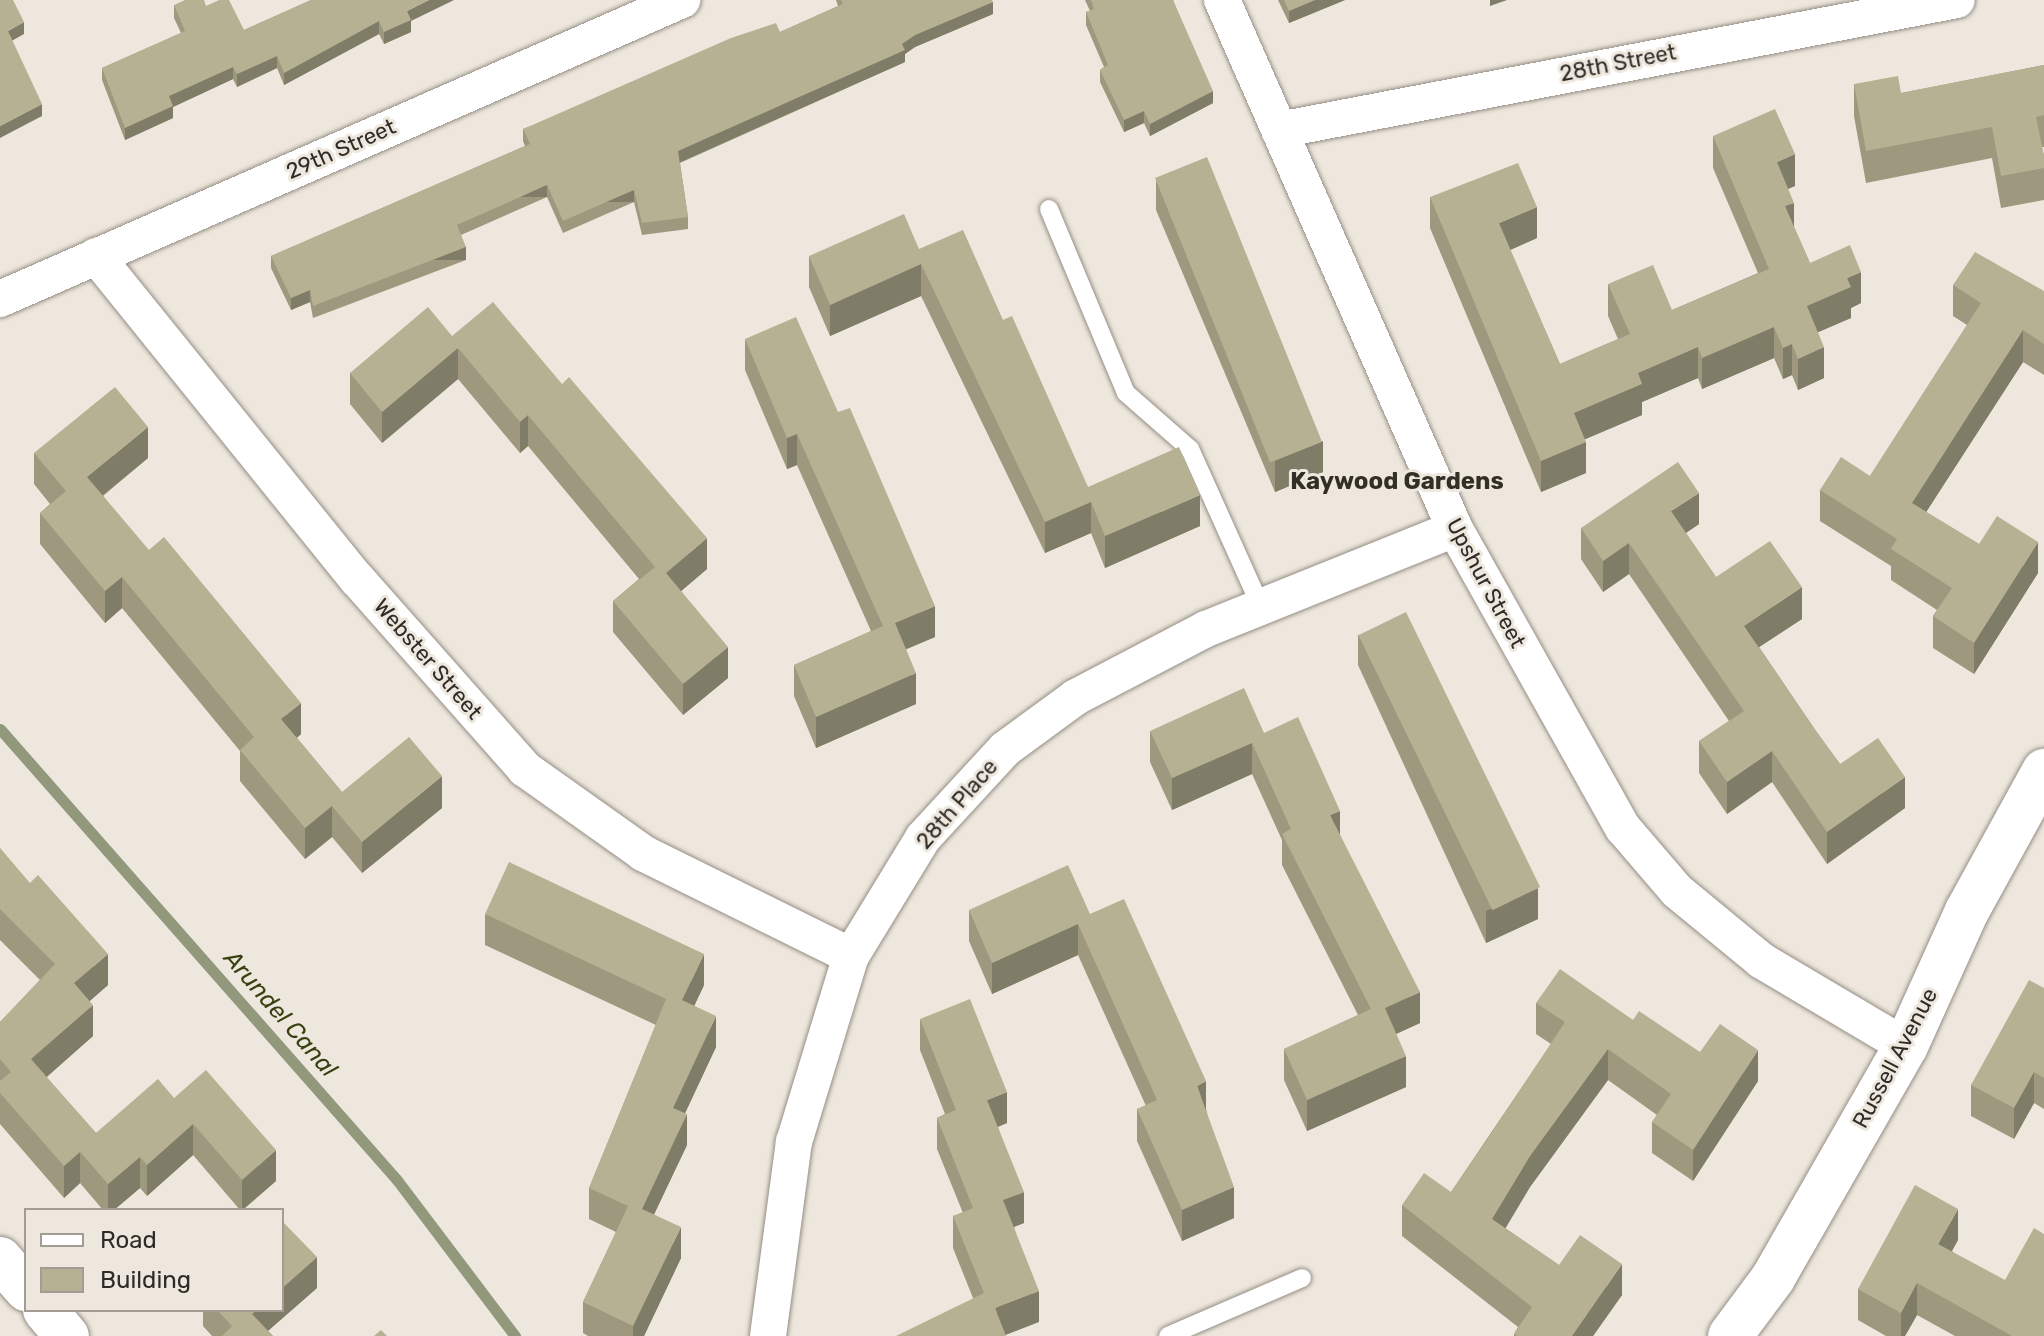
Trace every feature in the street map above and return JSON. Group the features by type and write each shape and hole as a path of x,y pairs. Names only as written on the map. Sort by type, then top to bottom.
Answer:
{"street":[{"name":"29th Street","path":"0,299 682,0"},
{"name":"Upshur Street","path":"1222,0 1455,529 1632,839 1677,891 1762,961 1906,1046"},
{"name":"28th Street","path":"1279,130 1957,0"},
{"name":"Webster Street","path":"96,256 357,579 525,769 643,853 851,956"},
{"name":"28th Place","path":"768,1336 794,1142 851,956 923,838 1005,749 1076,697 1261,607 1455,529"},
{"name":"Russell Avenue","path":"1730,1336 1773,1278 1906,1046 1967,911 2044,771"},
{"path":"0,1259 24,1287"},
{"path":"47,1312 67,1336"}],"lane":[{"path":"1049,209 1126,393 1190,449 1261,607"},
{"path":"1168,1336 1302,1278"}],"building":[{"path":"0,0 13,0 24,22 8,31 42,104 0,126"},
{"path":"185,0 204,0 206,6 219,0 229,0 244,30 311,0 429,0 407,11 411,20 384,32 379,21 284,73 277,56 237,74 233,67 169,96 173,106 125,128 102,68 185,31 174,5"},
{"path":"841,0 993,2 915,35 902,44 905,50 678,151 688,217 642,223 634,190 563,221 547,185 457,225 466,247 313,306 310,290 291,298 271,256 530,144 523,129 731,38 776,23 780,32 843,4"},
{"path":"1091,0 1173,0 1213,91 1150,124 1144,111 1124,120 1100,70 1108,65 1086,12 1094,9"},
{"path":"1284,0 1315,0 1289,11"},
{"path":"2044,65 2044,115 2036,117 2044,168 2001,176 1992,127 1866,151 1854,84 1898,76 1901,93"},
{"path":"1775,109 1795,154 1777,162 1794,203 1785,206 1810,263 1850,245 1861,272 1847,278 1851,287 1807,306 1824,347 1798,359 1792,344 1783,348 1774,327 1702,358 1698,347 1638,373 1642,384 1574,413 1586,442 1541,461 1430,197 1518,163 1537,207 1499,223 1560,364 1630,334 1608,284 1653,265 1672,310 1769,269 1713,136"},
{"path":"1207,157 1322,442 1270,463 1155,178"},
{"path":"904,214 919,249 963,230 1003,320 1012,316 1088,487 1179,447 1200,495 1105,536 1091,502 1045,522 921,264 830,305 809,256"},
{"path":"1975,252 2044,291 2044,344 2023,330 1912,503 1979,544 1997,516 2038,542 1974,643 1933,616 1952,588 1891,549 1897,539 1820,490 1841,457 1870,476 1981,303 1953,285"},
{"path":"493,302 562,384 569,377 707,538 666,573 728,647 683,684 613,601 655,567 528,415 520,422 458,348 382,412 350,373 428,307 452,336"},
{"path":"796,317 838,412 850,408 935,606 895,623 916,673 816,717 794,665 883,626 797,434 787,438 745,339"},
{"path":"115,387 148,427 87,477 149,550 164,537 301,703 281,719 342,792 409,737 442,776 362,842 332,806 305,828 240,750 254,737 122,577 105,591 40,513 66,491 34,453"},
{"path":"1678,462 1699,493 1671,511 1716,577 1770,541 1802,587 1744,626 1816,731 1840,764 1878,738 1905,777 1827,832 1772,751 1727,782 1699,741 1744,711 1629,543 1603,561 1581,528"},
{"path":"1406,612 1540,887 1493,910 1358,635"},
{"path":"1244,688 1264,733 1298,717 1340,811 1330,815 1420,992 1385,1008 1406,1056 1307,1100 1284,1049 1371,1009 1282,834 1291,829 1252,743 1172,778 1150,731"},
{"path":"0,848 30,883 38,875 108,954 74,983 93,1005 31,1059 96,1133 158,1079 174,1098 206,1070 276,1150 242,1180 193,1124 147,1165 140,1157 108,1184 80,1152 64,1166 0,1093 0,1081 11,1072 0,1059 0,1022 55,964 0,909"},
{"path":"509,862 704,954 682,1000 716,1016 673,1108 687,1114 642,1209 681,1227 633,1326 583,1302 628,1206 589,1188 666,999 485,914"},
{"path":"1068,865 1090,914 1124,899 1206,1081 1197,1086 1234,1187 1182,1210 1137,1109 1157,1100 1078,924 992,963 969,910"},
{"path":"1560,969 1633,1020 1639,1011 1700,1052 1720,1024 1758,1050 1693,1150 1652,1122 1671,1094 1608,1049 1530,1156 1492,1219 1559,1265 1580,1235 1622,1264 1572,1336 1517,1336 1514,1334 1532,1307 1402,1205 1424,1173 1451,1192 1487,1140 1565,1022 1536,1003"},
{"path":"2029,980 2044,988 2044,1078 2034,1072 2014,1108 1971,1085"},
{"path":"970,999 1007,1092 987,1100 1024,1192 1003,1200 1039,1291 995,1308 1006,1336 896,1336 984,1293 953,1216 973,1208 937,1118 956,1110 920,1019"},
{"path":"1915,1185 1958,1209 1938,1244 2005,1280 2034,1228 2044,1234 2044,1336 2012,1336 1917,1283 1901,1313 1858,1289"},
{"path":"284,1223 317,1257 284,1286"},
{"path":"219,1312 254,1312 252,1314 273,1336 222,1336 232,1326"}],"waterway":[{"name":"Arundel Canal","path":"0,729 397,1180 515,1336"}],"district":[{"name":"Kaywood Gardens","path":"1397,482"}]}
